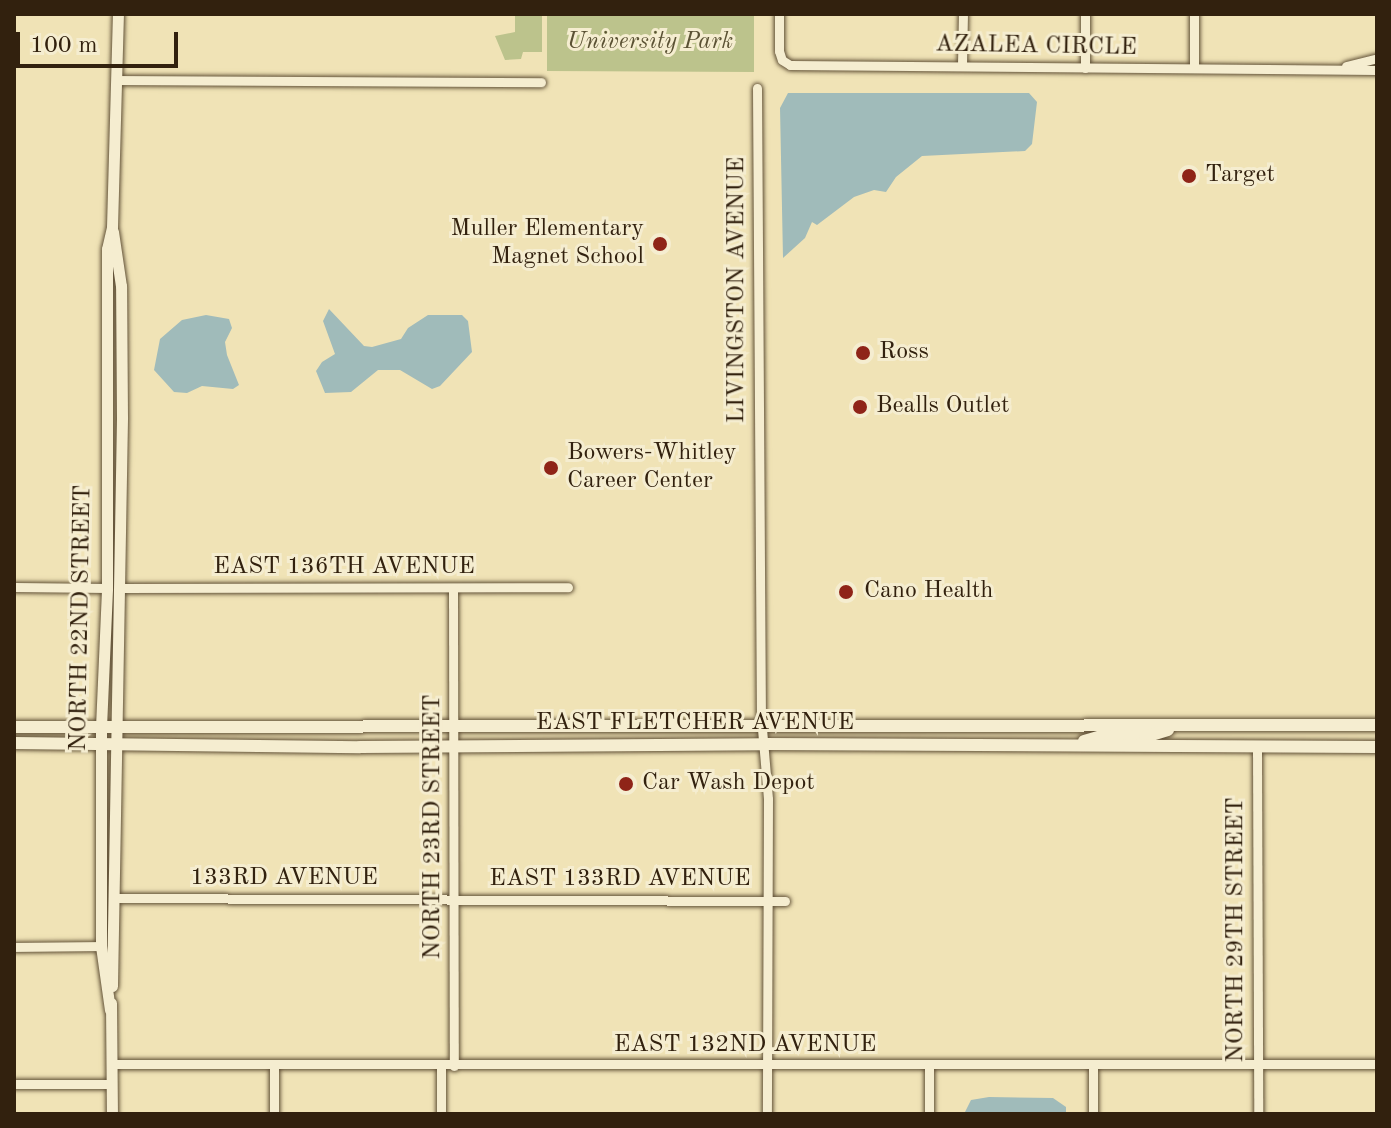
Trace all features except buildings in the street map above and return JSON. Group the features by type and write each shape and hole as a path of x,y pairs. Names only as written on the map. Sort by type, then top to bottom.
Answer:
{"main road":[{"name":"EAST FLETCHER AVENUE","path":"14,727 1377,725"},
{"path":"1069,746 1101,736 1145,737 1185,726"},
{"name":"EAST FLETCHER AVENUE","path":"14,743 1377,747"}],"street":[{"name":"NORTH 22ND STREET","path":"110,1010 115,898 115,727 122,417 121,286 112,227 118,14"},
{"name":"AZALEA CIRCLE","path":"779,14 779,51 782,60 790,65 1377,70"},
{"path":"962,65 963,14"},
{"path":"1085,14 1085,68"},
{"path":"1194,14 1194,68"},
{"name":"AZALEA CIRCLE","path":"1339,68 1377,58"},
{"path":"116,80 541,82"},
{"name":"LIVINGSTON AVENUE","path":"757,88 763,727 768,799 767,1114"},
{"name":"NORTH 22ND STREET","path":"112,227 107,249 107,588 101,727 101,946 110,1010 112,1114"},
{"path":"107,308 121,286"},
{"path":"106,382 122,417"},
{"path":"14,587 107,588"},
{"name":"EAST 136TH AVENUE","path":"120,588 568,587"},
{"name":"NORTH 23RD STREET","path":"453,588 454,1066"},
{"name":"NORTH 29TH STREET","path":"1257,747 1258,1114"},
{"name":"133RD AVENUE","path":"115,898 454,899"},
{"name":"EAST 133RD AVENUE","path":"454,899 785,901"},
{"path":"14,947 101,946"},
{"name":"EAST 132ND AVENUE","path":"113,1064 929,1067 1377,1064"},
{"path":"1093,1065 1093,1114"},
{"path":"274,1066 274,1114"},
{"path":"441,1066 441,1114"},
{"path":"929,1067 929,1114"},
{"path":"14,1084 112,1084"}],"green space":[{"path":"515,14 542,14 542,52 523,52 521,59 505,60 495,36 515,32"},
{"name":"University Park","path":"547,14 754,14 754,72 547,71"}],"water":[{"path":"788,93 1029,93 1037,102 1032,144 1025,151 922,156 896,177 886,192 874,190 854,197 817,225 812,222 805,238 783,258 780,108"},
{"path":"329,309 364,346 372,347 401,339 408,328 428,315 462,315 468,321 472,352 440,386 432,389 400,370 378,370 351,392 325,393 316,371 322,362 335,354 323,321"},
{"path":"206,315 229,319 232,328 225,342 239,385 233,389 202,386 187,393 174,392 154,370 160,339 182,320"},
{"path":"989,1097 1053,1098 1066,1107 1066,1114 964,1114 971,1100"}],"place":[{"name":"Target","path":"1189,176"},
{"name":"Muller Elementary Magnet School","path":"660,244"},
{"name":"Ross","path":"863,353"},
{"name":"Bealls Outlet","path":"860,407"},
{"name":"Bowers-Whitley Career Center","path":"551,468"},
{"name":"Cano Health","path":"846,592"},
{"name":"Car Wash Depot","path":"626,784"}]}
